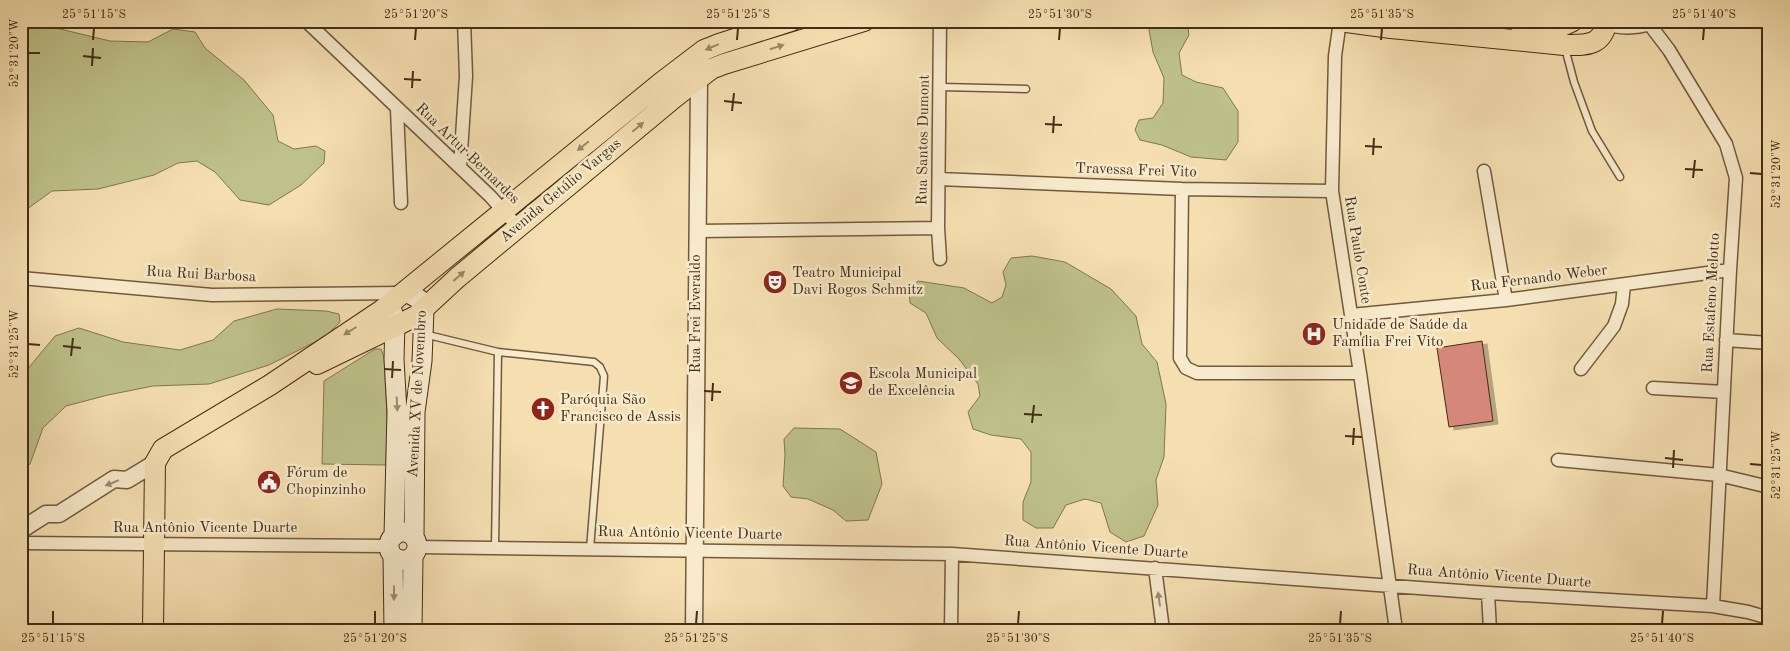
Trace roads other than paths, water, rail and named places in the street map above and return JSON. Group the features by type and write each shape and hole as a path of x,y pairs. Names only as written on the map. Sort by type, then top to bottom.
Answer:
{"main road":[{"name":"Avenida Getúlio Vargas","path":"270,385 394,328 424,310 457,278 518,227 695,69 704,50 771,24 791,21"},
{"name":"Avenida Getúlio Vargas","path":"155,463 163,449 270,385 695,69 710,69 864,21"},
{"path":"1339,21 1564,46 1584,45 1598,40 1604,34 1607,22"},
{"path":"1504,39 1560,27 1574,21 1576,33 1584,45"},
{"name":"Avenida XV de Novembro","path":"394,630 392,546 397,412 392,296 410,294 419,299 424,310 422,361 415,412 415,547 412,630"},
{"path":"394,359 398,354 407,351 418,355 422,361"},
{"path":"153,630 155,463"},
{"path":"404,532 415,547 403,561 392,546 404,532"}],"street":[{"name":"Rua Artur Bernardes","path":"306,21 460,167 518,227"},
{"path":"460,167 466,76 464,21"},
{"name":"Rua Santos Dumont","path":"940,21 941,88 938,228 940,259"},
{"name":"Rua Paulo Conte","path":"1339,21 1334,56 1332,191 1396,630"},
{"path":"1607,22 1614,27 1629,27 1652,23"},
{"name":"Rua Estafeno Melotto","path":"1652,23 1726,144 1736,178 1713,606"},
{"name":"Rua Frei Everaldo","path":"694,630 697,231 695,69"},
{"path":"397,109 401,203"},
{"path":"1484,171 1506,300"},
{"name":"Travessa Frei Vito","path":"939,179 1182,189 1332,191"},
{"path":"1182,189 1180,358 1186,368 1197,373 1360,374"},
{"path":"697,231 938,228"},
{"name":"Rua Fernando Weber","path":"1351,315 1506,300 1730,270"},
{"name":"Rua Rui Barbosa","path":"21,278 212,295 392,296"},
{"path":"1581,369 1614,326 1622,304 1624,285"},
{"path":"1726,340 1769,343"},
{"path":"1653,388 1724,392"},
{"path":"1558,460 1720,475 1769,487"},
{"name":"Avenida Getúlio Vargas","path":"21,530 46,514 59,514 114,480 127,480 155,463"},
{"name":"Rua Antônio Vicente Duarte","path":"21,544 392,546"},
{"name":"Rua Antônio Vicente Duarte","path":"415,547 952,554 1488,593 1713,606 1769,618"},
{"path":"951,630 952,554"},
{"path":"1155,568 1163,630"},
{"path":"1488,593 1490,630"}],"lane":[{"path":"1564,46 1574,82 1592,131 1620,177"},
{"path":"941,88 1026,89"},
{"path":"423,334 498,352 594,362 600,367 604,376 590,549"},
{"path":"495,548 498,352"}],"place":[{"name":"Teatro Municipal Davi Rogos Schmitz","path":"775,282"},
{"name":"Unidade de Saúde da Família Frei Vito","path":"1314,334"},
{"name":"Escola Municipal de Excelência","path":"851,383"},
{"name":"Paróquia São Francisco de Assis","path":"543,409"},
{"name":"Fórum de Chopinzinho","path":"269,482"}]}
